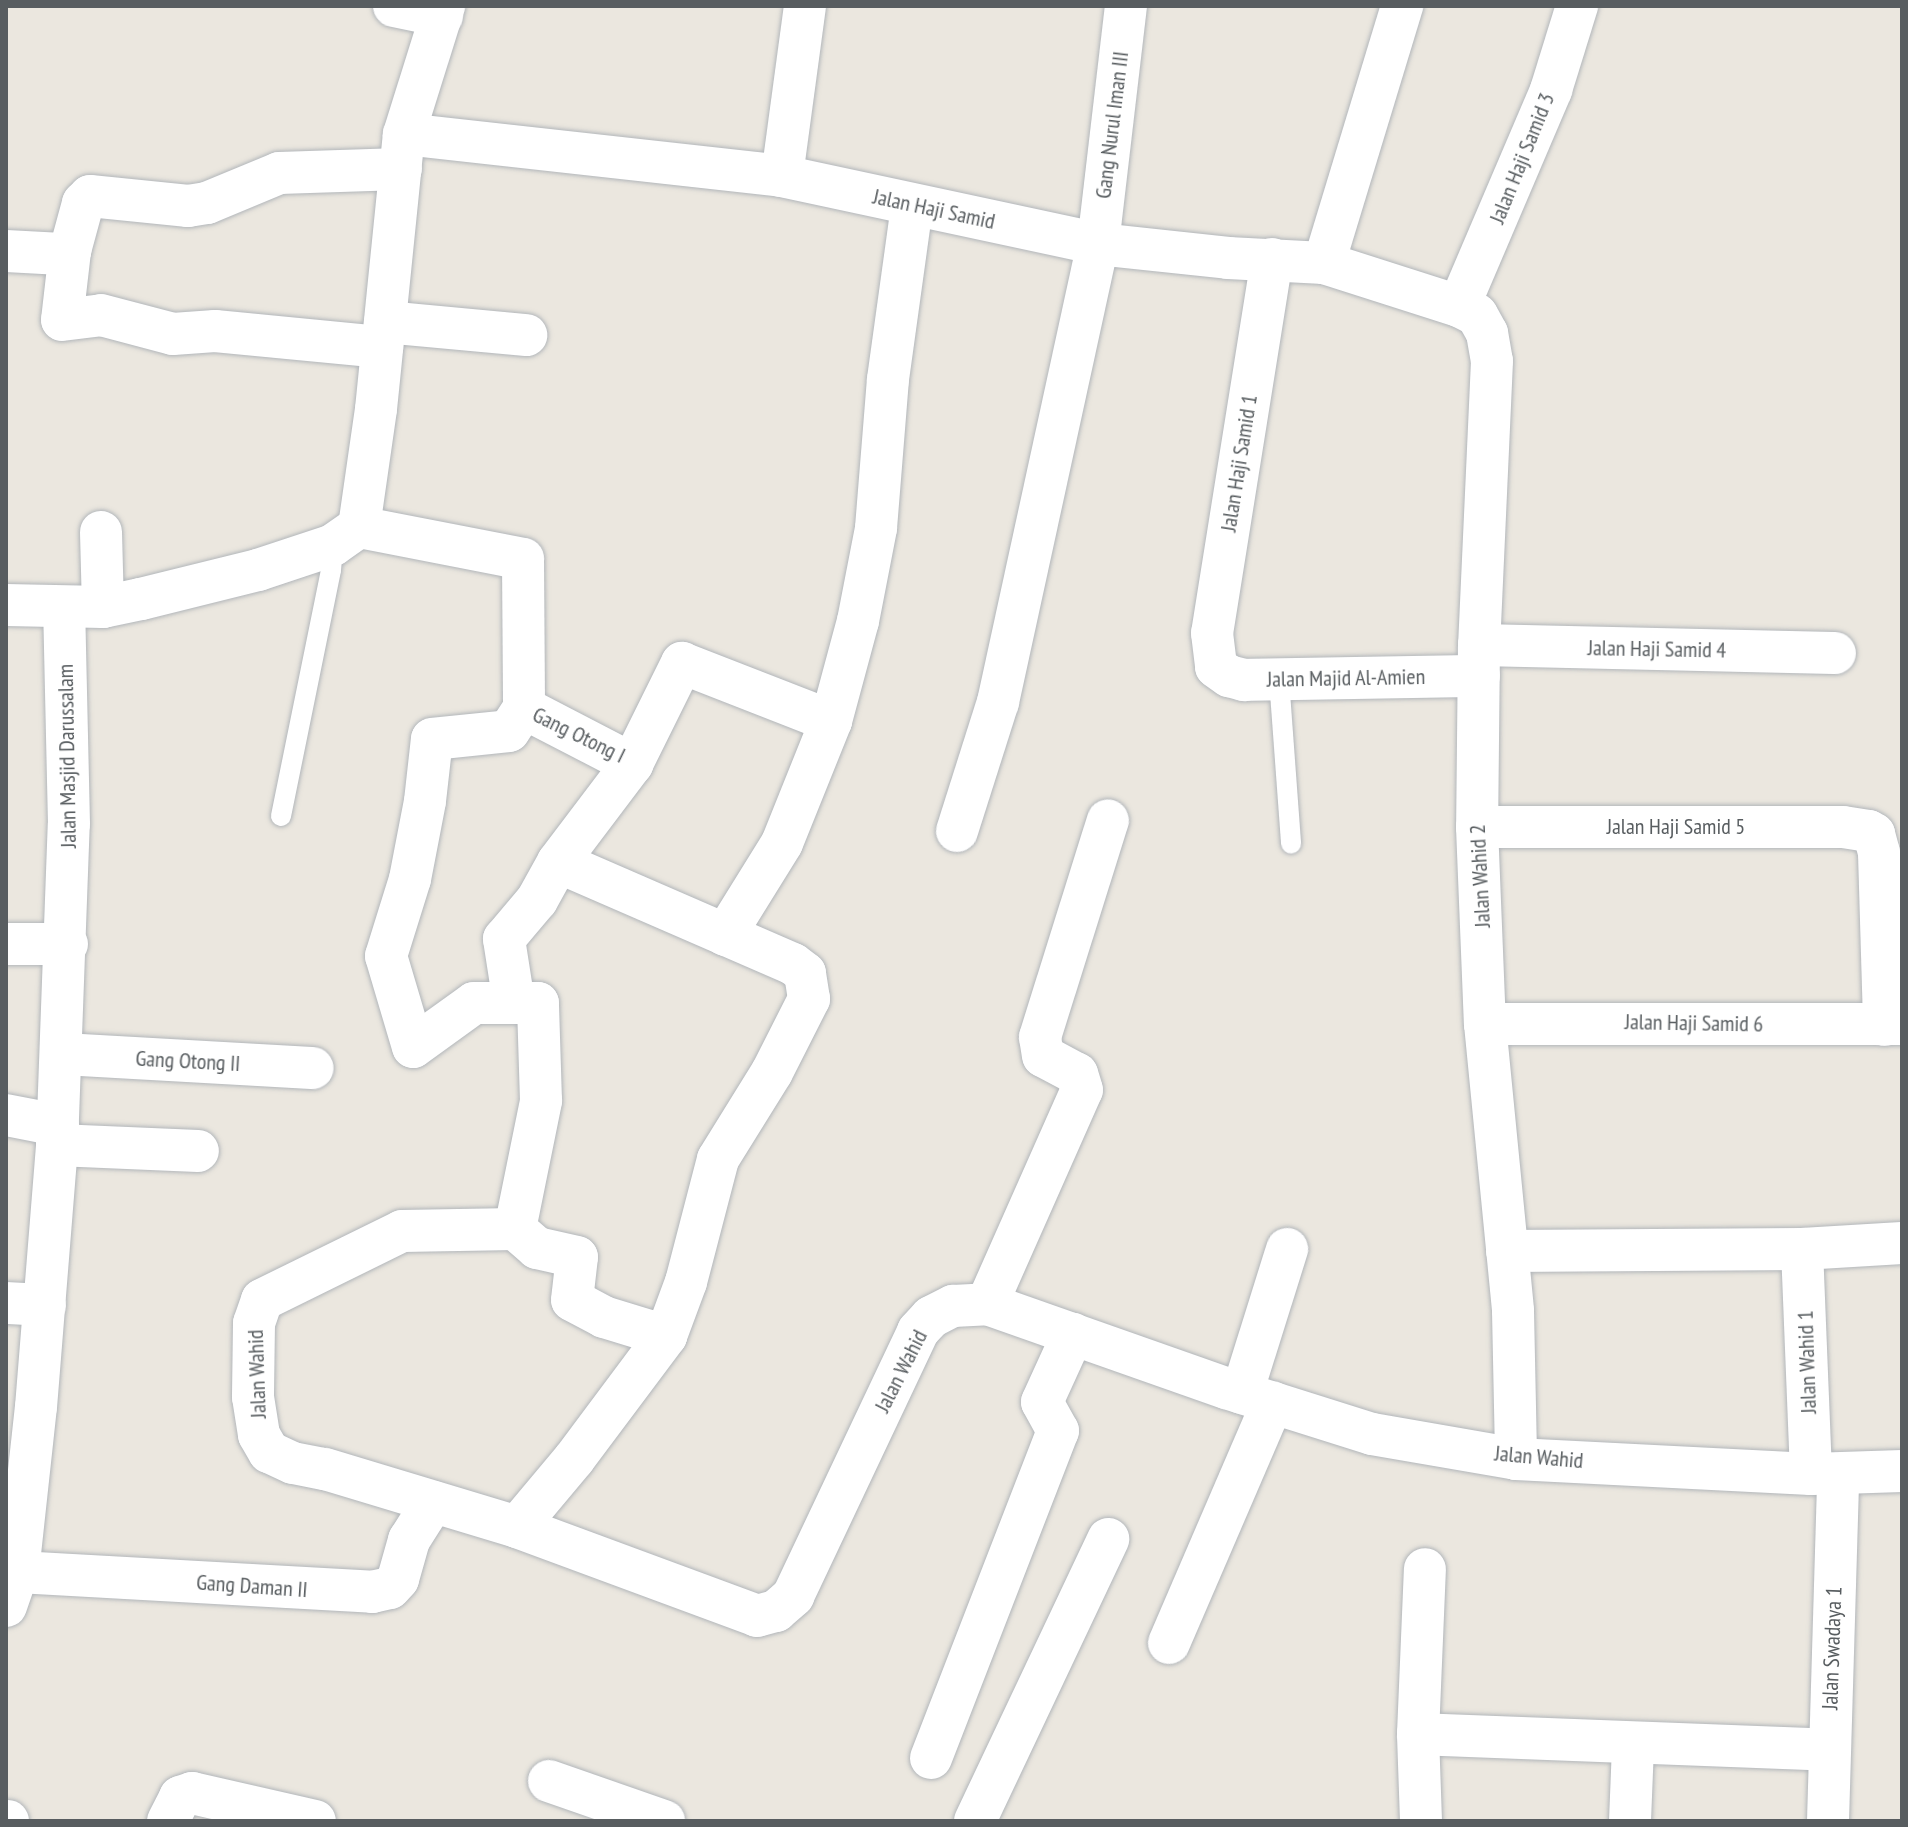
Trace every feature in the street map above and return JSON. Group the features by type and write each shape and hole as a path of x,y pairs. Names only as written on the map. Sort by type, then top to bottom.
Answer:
{"street":[{"path":"6,605 84,607 258,570 346,536 383,334 402,151 443,11 394,6"},
{"path":"782,176 805,6"},
{"name":"Gang Nurul Iman III","path":"957,831 998,702 1098,244 1126,6"},
{"path":"1324,263 1402,6"},
{"name":"Jalan Haji Samid 3","path":"1459,306 1551,90 1577,6"},
{"name":"Jalan Haji Samid","path":"70,251 83,203 90,196 188,206 207,203 279,173 402,151 782,176 1098,244 1324,263 1459,306"},
{"path":"725,935 782,843 831,721 858,621 876,528 888,379 912,205"},
{"path":"6,251 62,254 70,251 62,320 101,315 173,334 215,331 526,335"},
{"name":"Jalan Haji Samid 1","path":"1216,667 1212,633 1272,259"},
{"name":"Jalan Wahid 2","path":"1459,306 1477,315 1487,333 1492,361 1479,661 1477,827 1485,1024 1513,1311 1516,1459"},
{"name":"Jalan Masjid Darussalam","path":"12,1589 26,1304 58,1135 69,824 84,607 101,532"},
{"name":"Gang Otong I","path":"346,536 523,559 524,708 632,764 682,663 831,721"},
{"name":"Jalan Haji Samid 4","path":"1479,661 1835,653"},
{"name":"Jalan Majid Al-Amien","path":"1216,667 1229,676 1244,680 1479,661"},
{"path":"524,708 509,731 432,739 425,801 410,879 386,956 413,1047 474,1003 538,1003 541,1101 515,1229 537,1248 577,1257 572,1300 604,1317 666,1336"},
{"path":"514,1003 504,939 537,900 558,862 632,764"},
{"path":"987,1304 1082,1090 1077,1074 1043,1056 1040,1037 1108,820"},
{"name":"Jalan Haji Samid 5","path":"1477,827 1843,827 1874,834 1879,853 1893,1025"},
{"path":"517,1527 574,1459 666,1336 686,1282 718,1159 772,1072 809,999 807,978 801,968 558,862"},
{"path":"6,944 67,944"},
{"name":"Jalan Haji Samid 6","path":"1485,1024 1893,1025"},
{"name":"Gang Otong II","path":"62,1054 313,1068"},
{"path":"6,1115 58,1135 198,1151"},
{"name":"Jalan Wahid","path":"515,1229 402,1231 262,1300 254,1323 253,1397 259,1435 269,1452 293,1463 325,1469 517,1527 757,1616 776,1611 793,1596 918,1331 931,1317 953,1306 987,1304 1372,1434 1516,1459 1825,1474 1902,1471"},
{"path":"1507,1251 1802,1249 1902,1243"},
{"path":"1169,1643 1258,1398 1287,1249"},
{"name":"Jalan Wahid 1","path":"1802,1249 1825,1474"},
{"path":"931,1758 1058,1431 1042,1402 1073,1334"},
{"name":"Jalan Swadaya 1","path":"1825,1474 1828,1821"},
{"name":"Gang Daman II","path":"12,1589 372,1592 390,1588 398,1579 409,1540 433,1502"},
{"path":"975,1821 1108,1539"},
{"path":"1421,1821 1418,1734 1425,1569"},
{"path":"1418,1734 1633,1745 1828,1750"},
{"path":"1630,1821 1633,1745"},
{"path":"549,1781 664,1821"},
{"path":"168,1821 180,1797 192,1793 315,1821"}],"lane":[{"path":"281,816 331,570 346,536"},
{"path":"1279,679 1291,844"}]}
